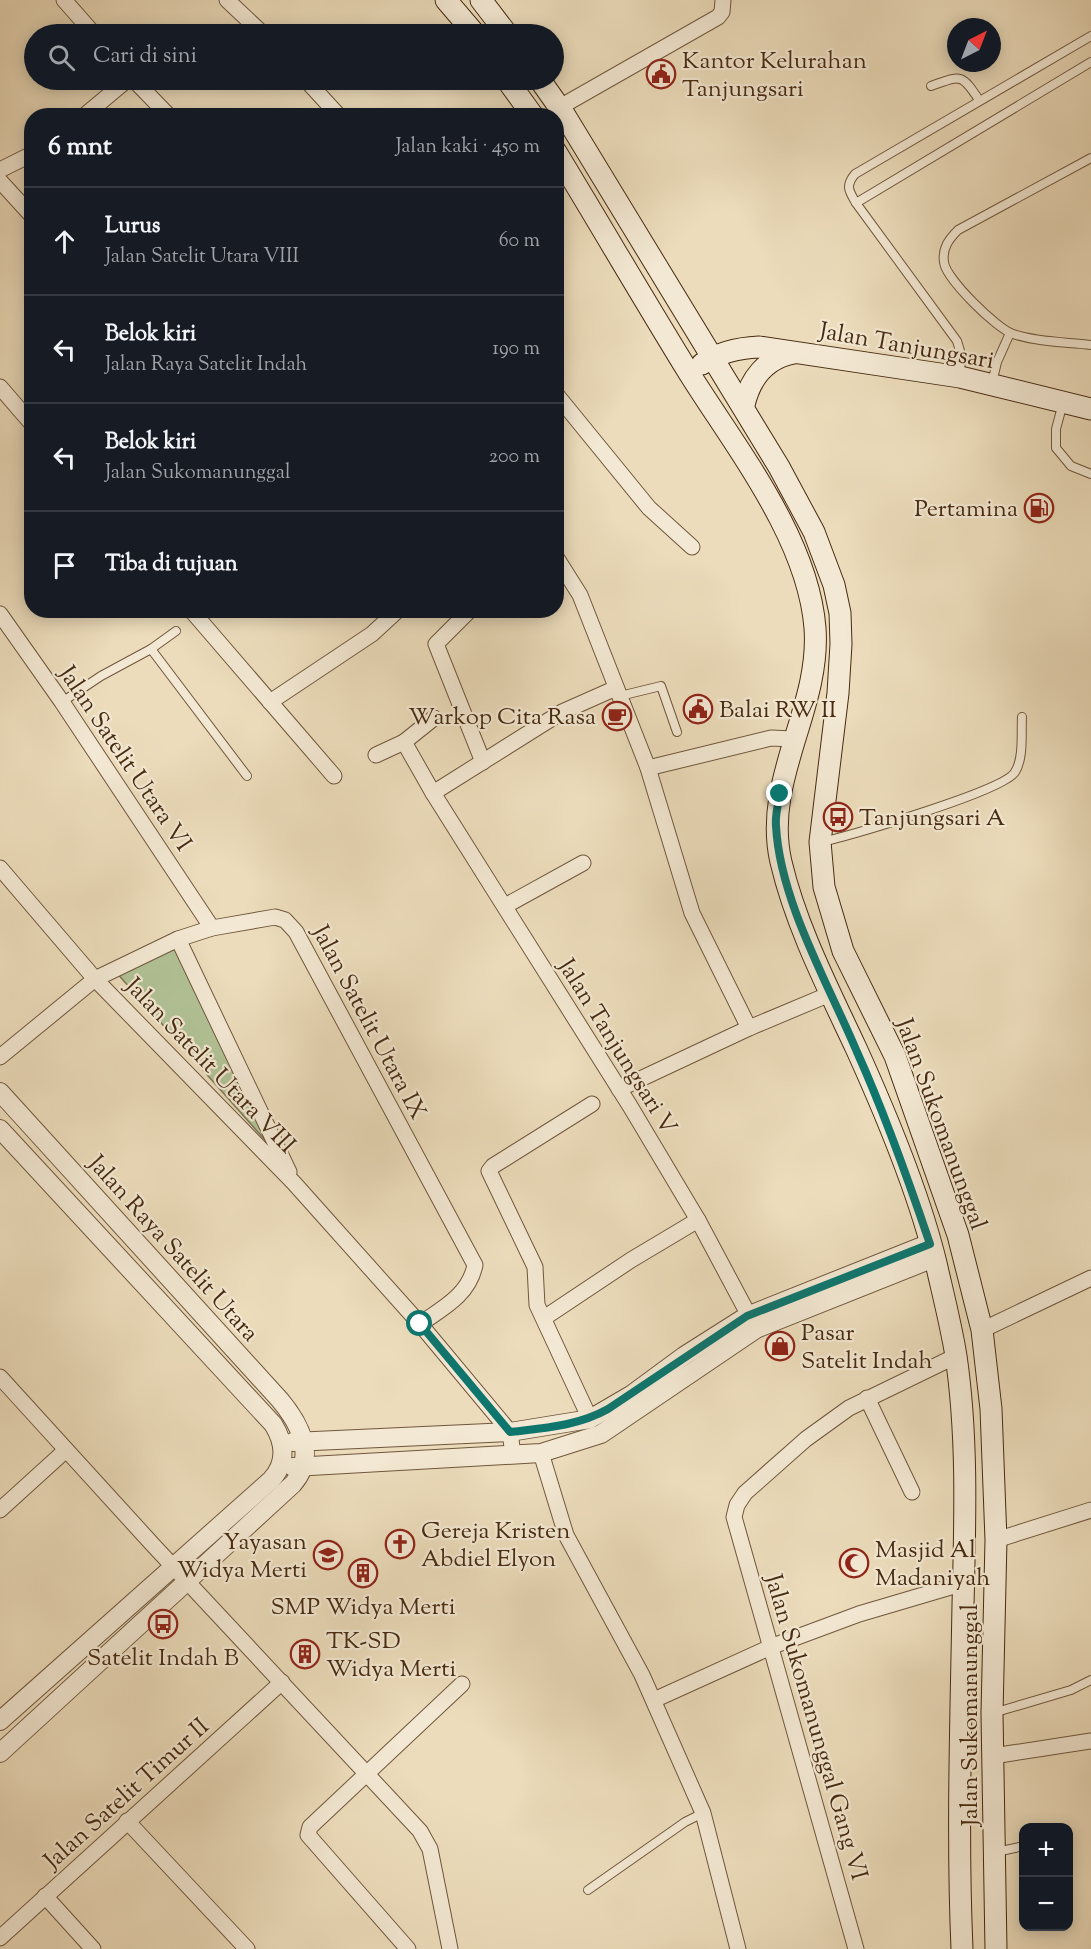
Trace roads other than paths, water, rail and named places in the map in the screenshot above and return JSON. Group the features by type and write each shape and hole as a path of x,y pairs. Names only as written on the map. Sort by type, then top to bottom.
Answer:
{"main road":[{"path":"446,0 466,24"},
{"path":"481,0 499,24"},
{"path":"514,90 527,108"},
{"path":"547,90 560,107"},
{"path":"564,114 713,356"},
{"path":"564,165 689,373"},
{"name":"Jalan Tanjungsari","path":"689,373 713,356 740,348 759,347 960,377 1091,409"},
{"path":"744,405 752,382 768,364 791,354 804,352"},
{"name":"Jalan Sukomanunggal","path":"713,356 744,405 814,532 834,585 840,613 838,693 820,842 824,887 843,951 895,1056 960,1243 982,1330 991,1409 996,1540 992,1713 996,1949"},
{"name":"Jalan Sukomanunggal","path":"689,373 759,483 796,554 812,605 815,658 808,697 793,739 775,823 779,856 790,894 830,994 887,1123 932,1251 956,1356 966,1499 959,1869 962,1949"},
{"path":"932,1251 960,1243"}],"street":[{"path":"64,0 85,24"},
{"path":"227,0 252,24"},
{"path":"560,107 718,17 723,0"},
{"path":"94,108 115,90"},
{"path":"144,90 161,108"},
{"path":"315,90 332,108"},
{"path":"0,170 24,158"},
{"path":"0,181 24,207"},
{"path":"0,387 24,415"},
{"path":"564,404 649,508 692,547"},
{"path":"564,570 580,595 648,768 687,902 749,1028"},
{"name":"Jalan Satelit Utara VI","path":"0,614 62,702 213,928"},
{"path":"198,618 334,776"},
{"path":"270,702 372,634 389,618"},
{"path":"462,618 436,644 483,762"},
{"path":"433,793 562,712 618,692"},
{"path":"376,755 404,742 434,718"},
{"path":"648,768 771,738 793,739"},
{"name":"Jalan Tanjungsari V","path":"404,742 433,793 619,1089 698,1221 752,1322"},
{"path":"505,906 583,863"},
{"name":"Jalan Satelit Utara VIII","path":"0,868 95,979 294,1183 420,1324 510,1432"},
{"name":"Jalan Satelit Utara IX","path":"0,1057 95,979 178,939 213,928 275,917 285,920 292,927 475,1265 470,1281 461,1295 420,1324"},
{"name":"Jalan Satelit Utara VIII","path":"178,939 294,1183"},
{"path":"619,1089 749,1028 830,994"},
{"name":"Jalan Raya Satelit Utara","path":"0,1092 280,1400 294,1417 305,1442"},
{"path":"590,1419 536,1300 535,1267 489,1169 592,1104"},
{"name":"Jalan Raya Satelit Utara","path":"0,1129 273,1424 283,1443"},
{"path":"544,1318 631,1260 698,1221"},
{"path":"0,1721 174,1568 281,1467 283,1443 510,1432 590,1419 631,1395 684,1356 752,1322 932,1251"},
{"path":"982,1330 1091,1278"},
{"path":"281,1467 541,1453 601,1434 752,1322"},
{"path":"912,1492 867,1398 956,1356"},
{"path":"0,1377 174,1568 367,1772 426,1839 450,1949"},
{"name":"Jalan Sukomanunggal Gang VI","path":"856,1949 773,1646 760,1611 734,1517 737,1505 745,1493 761,1478 806,1439 867,1398"},
{"path":"510,1432 513,1455"},
{"path":"0,1753 293,1485 302,1467 305,1442"},
{"path":"0,1510 66,1450"},
{"path":"541,1453 566,1535 654,1700 703,1814 738,1949"},
{"path":"996,1540 1091,1510"},
{"path":"654,1700 773,1646 859,1614 964,1583"},
{"name":"Jalan Satelit Timur II","path":"0,1938 282,1683"},
{"path":"408,1949 308,1835 310,1827 462,1684"},
{"path":"993,1756 1091,1741"},
{"path":"127,1821 247,1949"},
{"path":"45,1896 93,1949"}],"lane":[{"path":"960,377 961,354 957,341 856,203 848,186 855,174 1091,36"},
{"path":"856,203 1091,62"},
{"path":"931,86 959,76 964,78 979,100"},
{"path":"1091,158 958,230 948,241 944,264 950,276 979,308 1010,333 1091,345"},
{"path":"992,385 997,362 1010,333"},
{"path":"1063,402 1056,429 1056,448 1071,466 1091,474"},
{"path":"62,702 101,676 151,649 176,631"},
{"path":"151,649 247,776"},
{"path":"618,692 662,686 677,732"},
{"path":"820,842 849,836 944,806 1010,778 1018,764 1022,717"},
{"path":"992,1713 1071,1690 1091,1680"},
{"path":"588,1890 685,1822 703,1814"},
{"path":"993,1852 1019,1847"}],"place":[{"name":"Kantor Kelurahan Tanjungsari","path":"661,74"},
{"name":"Pertamina","path":"1039,508"},
{"name":"Balai RW II","path":"698,709"},
{"name":"Warkop Cita Rasa","path":"617,716"},
{"name":"Tanjungsari A","path":"838,817"},
{"name":"Pasar Satelit Indah","path":"780,1346"},
{"name":"Gereja Kristen Abdiel Elyon","path":"400,1544"},
{"name":"Yayasan Widya Merti","path":"328,1555"},
{"name":"Masjid Al Madaniyah","path":"854,1563"},
{"name":"SMP Widya Merti","path":"363,1573"},
{"name":"Satelit Indah B","path":"163,1624"},
{"name":"TK-SD Widya Merti","path":"305,1654"}]}
